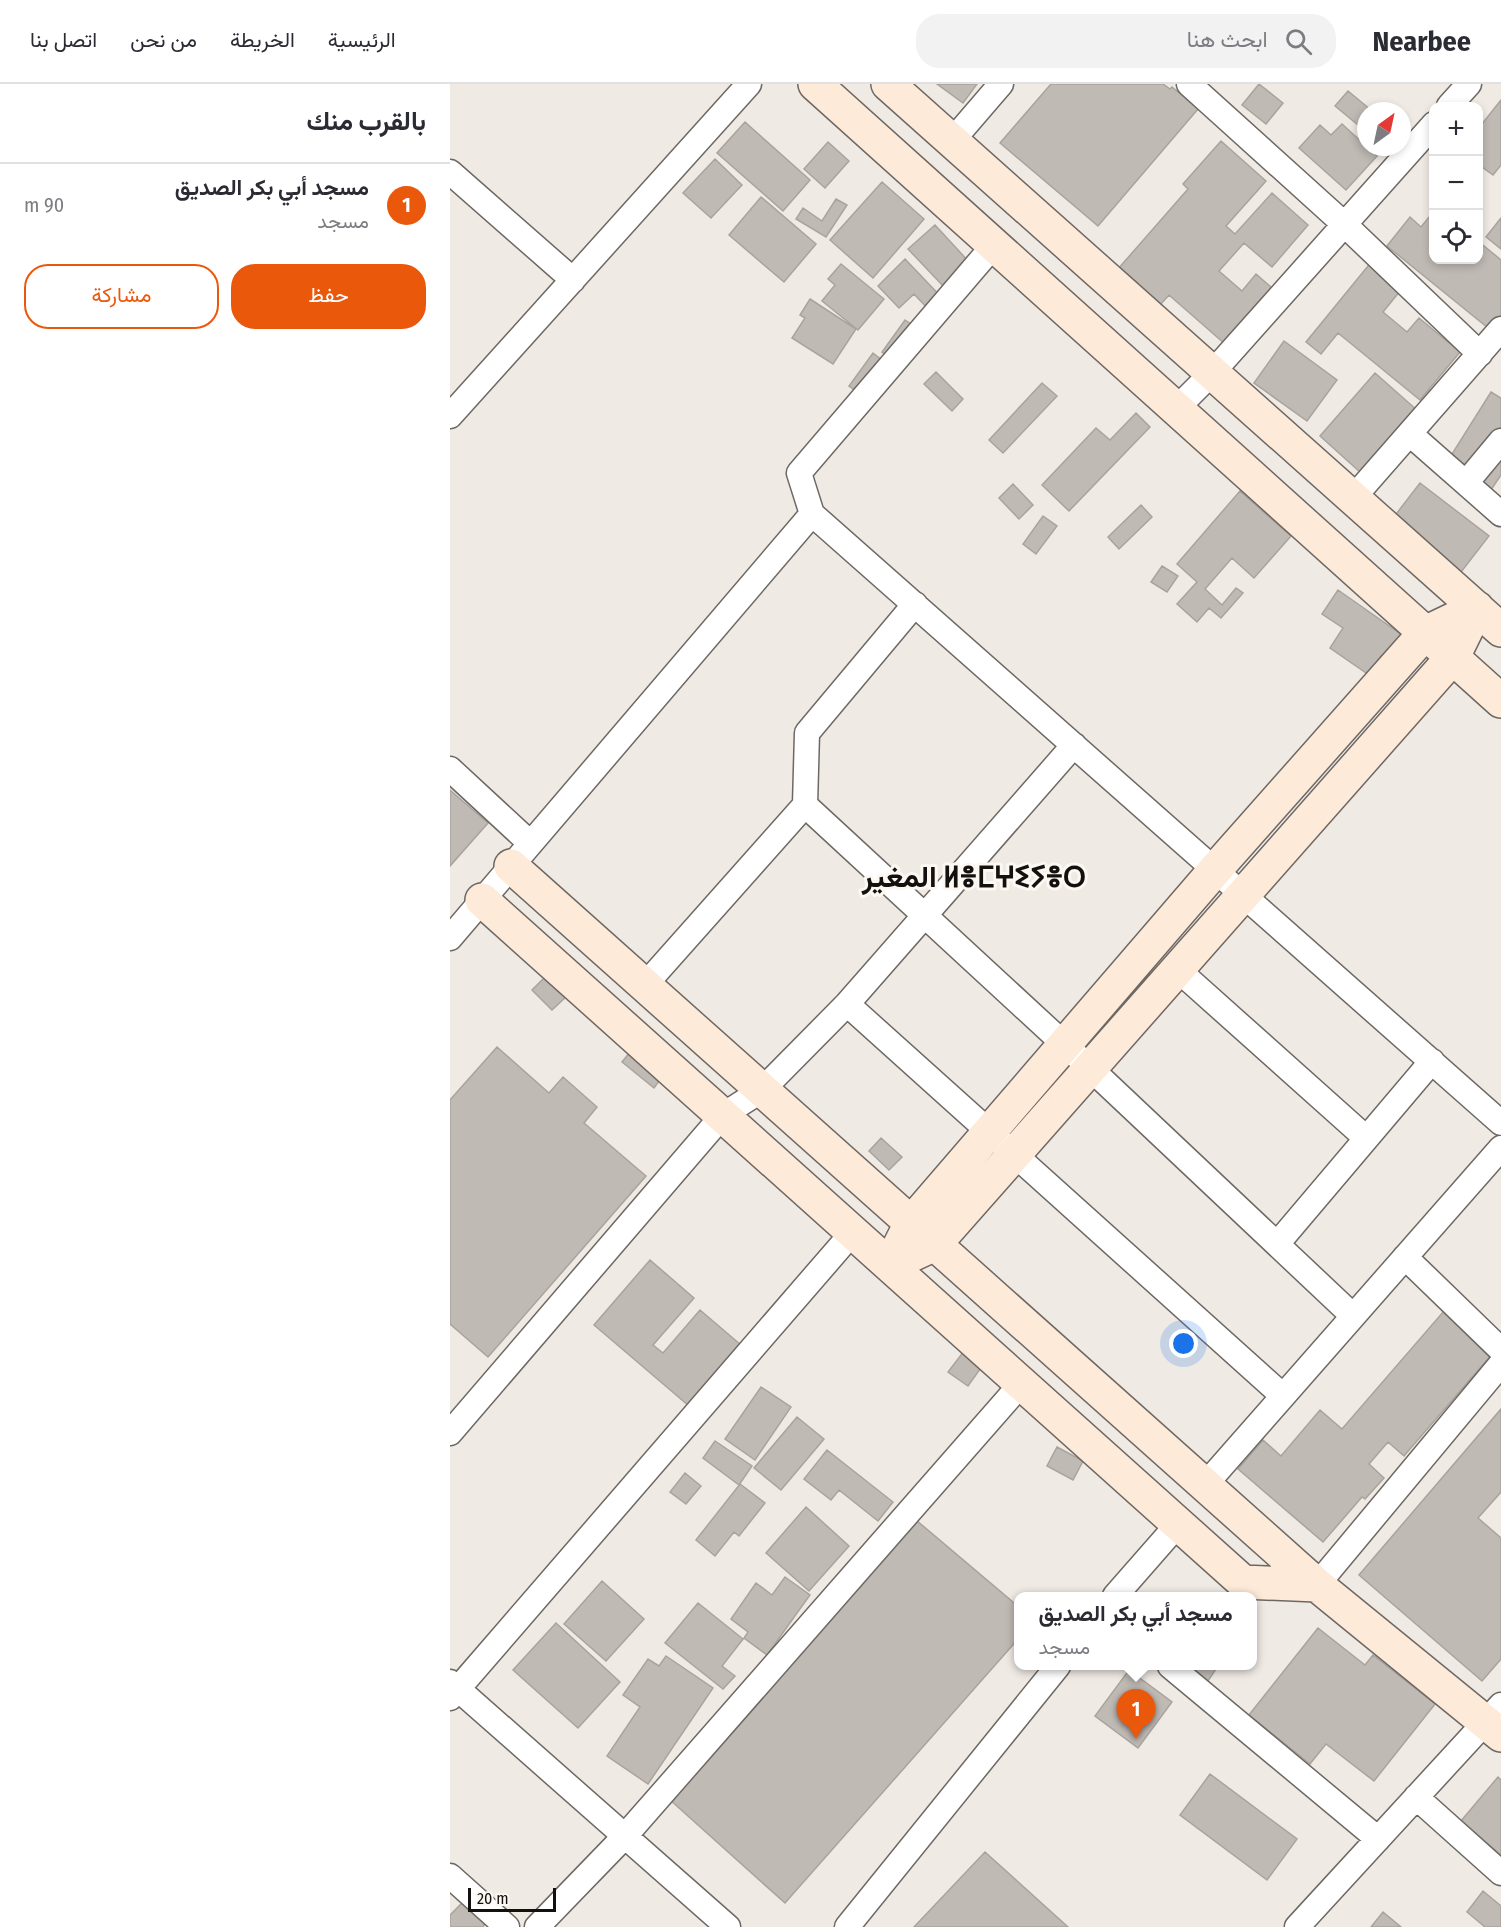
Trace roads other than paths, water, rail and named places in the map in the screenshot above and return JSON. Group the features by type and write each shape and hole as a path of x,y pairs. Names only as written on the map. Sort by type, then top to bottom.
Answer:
{"street":[{"path":"450,417 749,84"},
{"path":"815,84 1501,701"},
{"path":"888,84 1501,630"},
{"path":"952,141 1001,84"},
{"path":"1189,84 1344,224 1480,354"},
{"path":"1453,102 1469,84"},
{"path":"1176,409 1212,373 1429,130"},
{"path":"450,172 573,280"},
{"path":"994,245 799,473 812,514 1501,1123"},
{"path":"1353,498 1501,329"},
{"path":"1410,434 1501,514"},
{"path":"1466,483 1501,441"},
{"path":"450,938 812,514"},
{"path":"645,985 804,805 807,733 915,604"},
{"path":"890,1265 911,1222 1215,870 1425,633 1477,608"},
{"path":"890,1265 935,1244 1453,657 1477,608"},
{"path":"450,1433 723,1115 762,1090 847,1004 1074,745"},
{"path":"450,769 521,854 645,985 1317,1585 1496,1720 1416,1797 1298,1927"},
{"path":"804,805 1065,1044 1353,1316"},
{"path":"483,900 1243,1582 1317,1585"},
{"path":"1177,969 1366,1138"},
{"path":"847,1004 1283,1396"},
{"path":"1277,1244 1432,1061"},
{"path":"1205,1485 1501,1148"},
{"path":"728,1927 453,1690 853,1232"},
{"path":"1405,1257 1501,1350"},
{"path":"1317,1585 1501,1364"},
{"path":"537,1927 625,1836 1022,1383"},
{"path":"1118,1592 1178,1524"},
{"path":"847,1927 1054,1670"},
{"path":"1176,1670 1378,1839"},
{"path":"1416,1797 1501,1873"},
{"path":"450,1876 507,1927"}],"place":[{"name":"مسجد أبي بكر الصديق","path":"1136,1739"}],"district":[{"name":"المغير ⵍⴻⵎⵖⵉⵢⴻⵔ","path":"974,877"}]}
